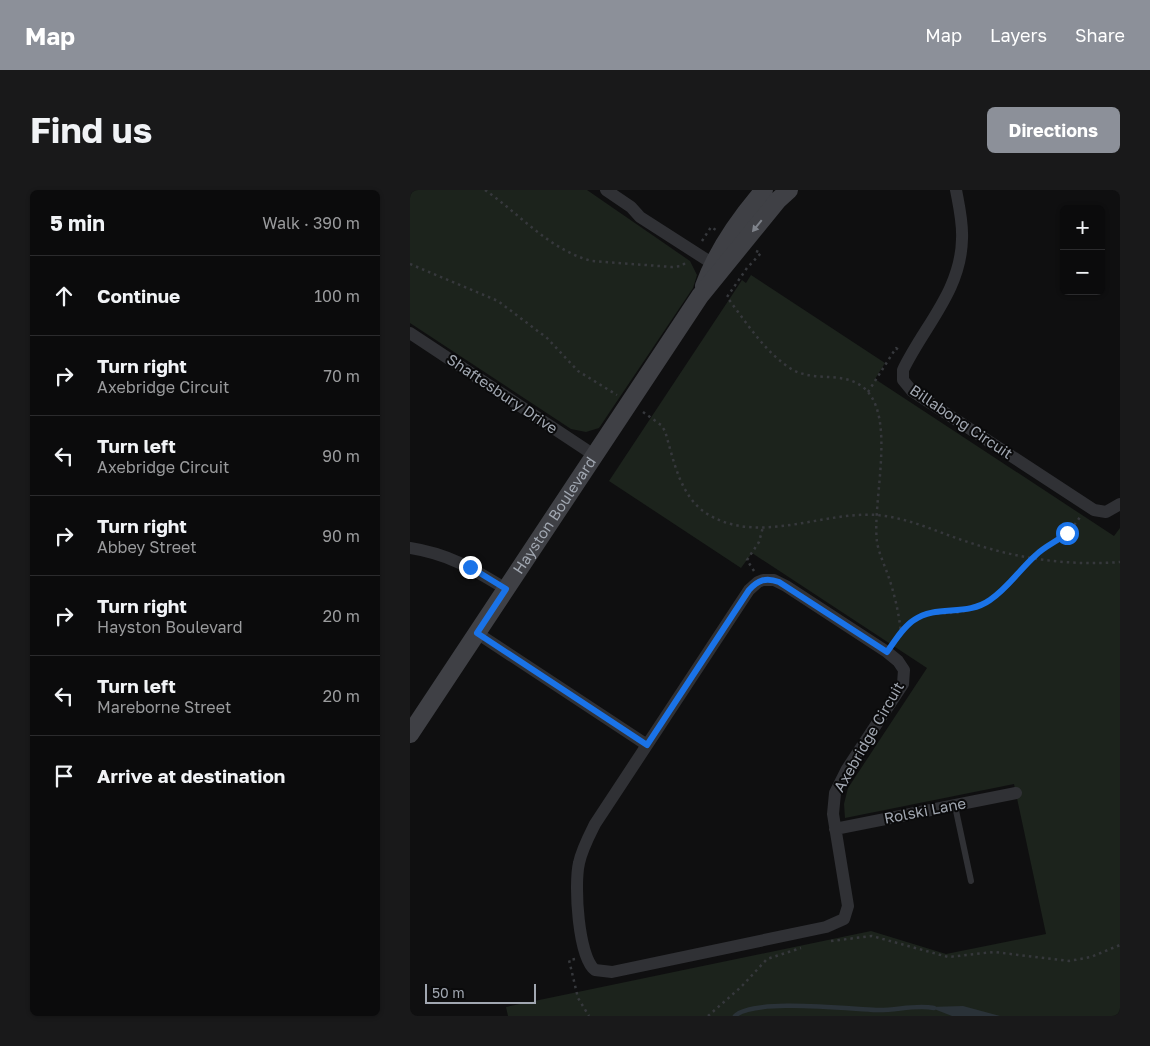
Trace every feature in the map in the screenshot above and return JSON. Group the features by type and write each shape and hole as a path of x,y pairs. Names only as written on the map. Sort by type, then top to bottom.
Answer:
{"street":[{"path":"606,190 627,204 640,217 717,267"},
{"name":"Hayston Boulevard","path":"410,734 700,296 717,267 742,216 764,190"},
{"name":"Hayston Boulevard","path":"717,267 789,190"},
{"name":"Billabong Circuit","path":"956,190 962,238 958,268 946,300 909,357 902,375 907,386 1087,506 1106,512 1120,504"},
{"name":"Shaftesbury Drive","path":"410,333 594,455"},
{"path":"410,548 428,551 459,561 506,589"},
{"name":"Axebridge Circuit","path":"587,957 595,970 606,972 826,928 840,922 847,913 848,906 834,829 833,801 839,784 903,684 904,670 887,652 779,582 769,579 758,582"},
{"path":"587,957 577,901 579,862 595,824 749,590 758,582"},
{"path":"477,633 647,745"},
{"name":"Rolski Lane","path":"834,829 1016,793"}],"lane":[{"path":"955,806 971,881"}],"path":[{"path":"410,191 416,190"},
{"path":"484,190 543,237 579,258 592,261 672,267 685,264"},
{"path":"727,297 766,345 793,370 807,374 844,378 868,392 879,422 880,473 877,542 892,586 901,633"},
{"path":"868,392 896,348 909,357"},
{"path":"887,652 912,621 921,616 939,611 966,611 990,600 1032,558 1067,533 1087,506"},
{"path":"877,515 918,524 970,543 1032,558 1091,564 1120,562"},
{"path":"758,582 752,566 747,560 759,542 763,527"},
{"path":"829,941 872,936 948,957 994,952 1069,961 1091,957 1120,945"},
{"path":"708,1016 741,988 767,958 807,946"},
{"path":"587,957 569,960 578,998 590,1016"}],"shaded area":[{"path":"410,190 587,190 690,261 697,275 693,288 599,428 586,432 571,429 410,323"},
{"path":"751,275 885,363 875,379 1114,536 1120,528 1120,1016 508,1016 506,1007 871,931 946,954 1046,934 1014,784 845,818 844,804 848,788 927,668 752,553 741,568 609,481 742,280 746,283"},
{"path":"963,1006 1000,1016 952,1016 929,1007"}],"waterway":[{"path":"735,1016 761,1007 780,1006 876,1010 934,1008"}],"route":[{"path":"470,567 506,589 477,633 647,745 749,590 758,582 769,579 779,582 887,652 912,621 921,616 939,611 966,611 990,600 1038,553 1067,533"}]}
